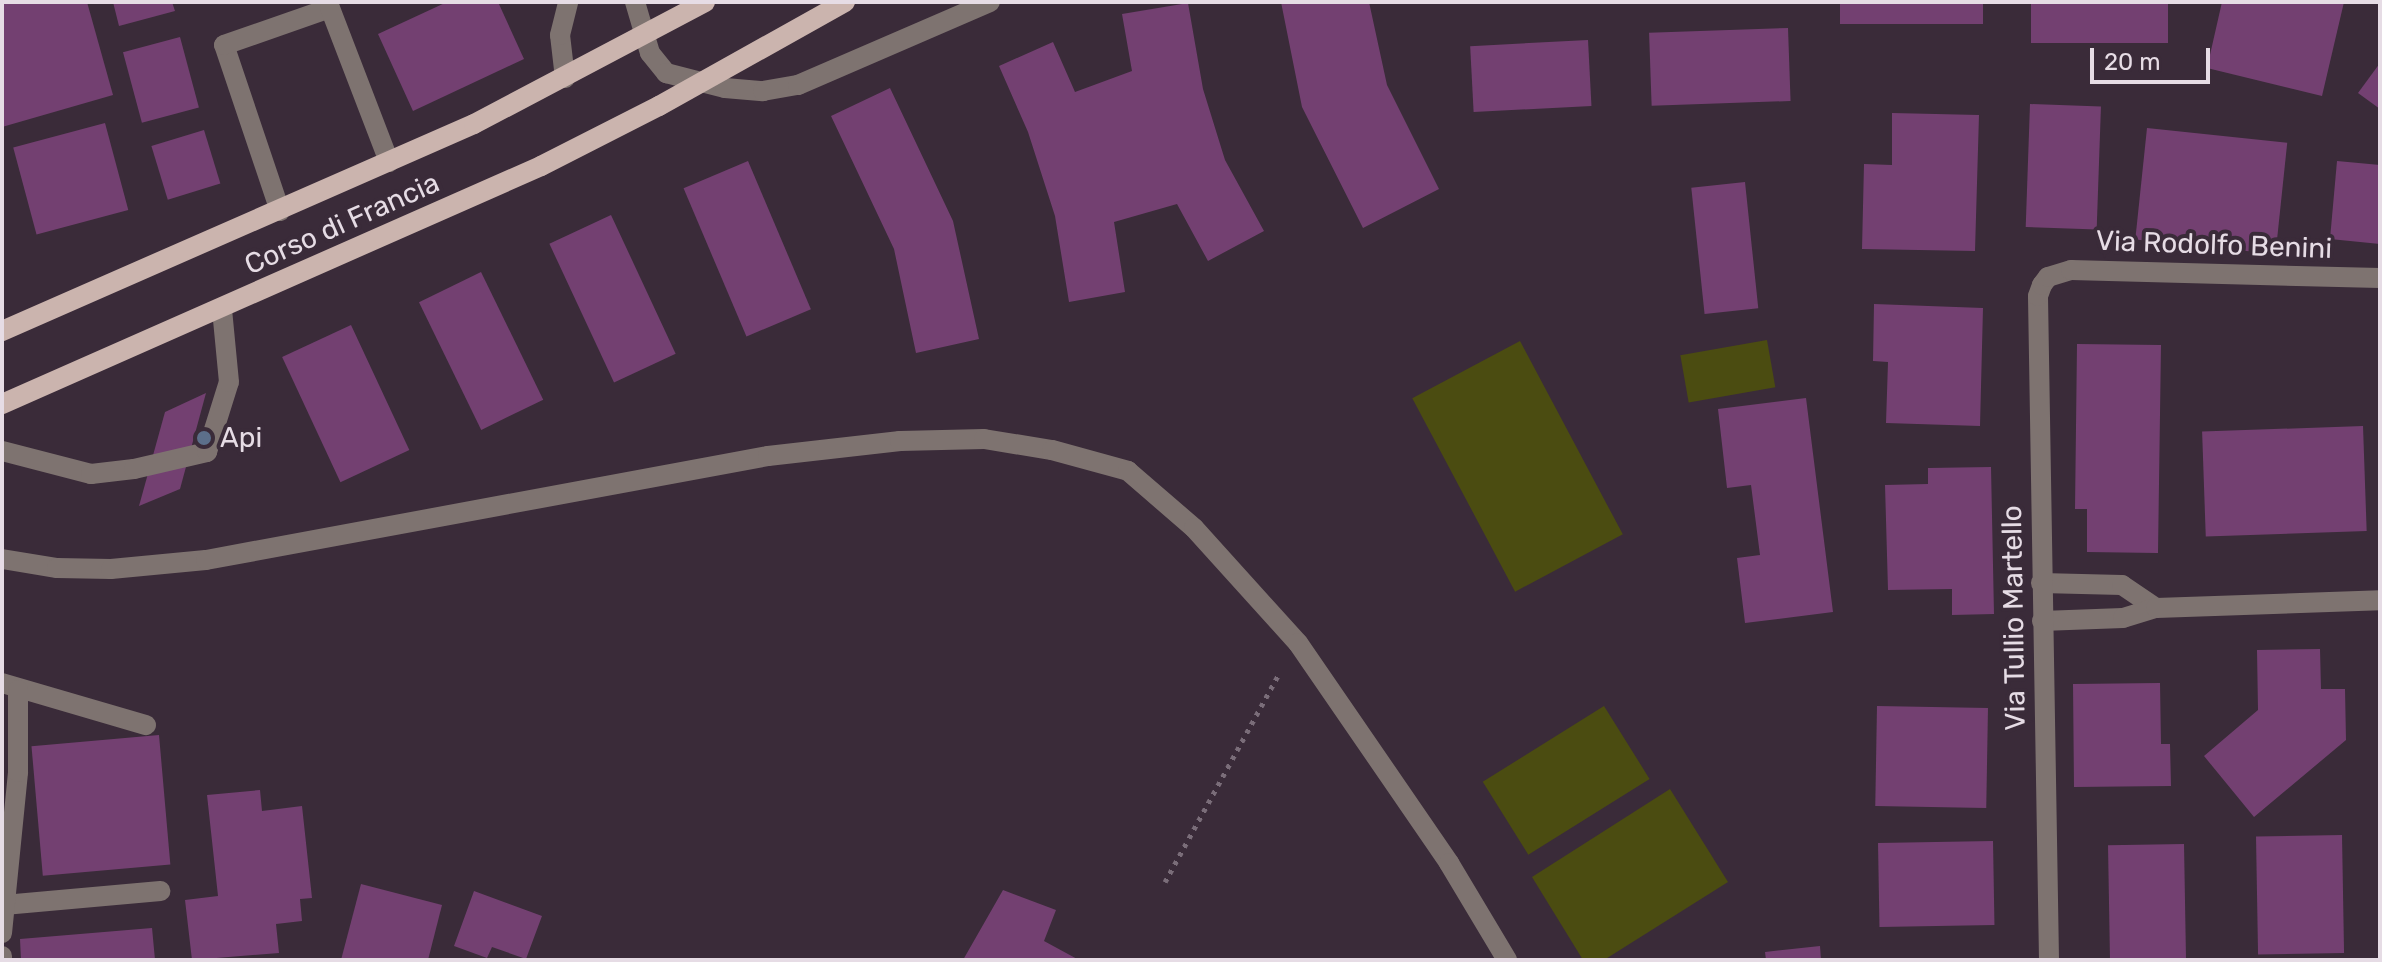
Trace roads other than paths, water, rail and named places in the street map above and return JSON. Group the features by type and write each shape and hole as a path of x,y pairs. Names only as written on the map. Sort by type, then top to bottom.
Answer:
{"main road":[{"name":"Corso di Francia","path":"2,331 389,162 565,78 705,2"},
{"name":"Corso di Francia","path":"2,404 541,166 845,2"}],"street":[{"path":"565,78 560,35 568,2"},
{"path":"635,2 643,35 662,70 698,83 763,91 798,85 990,2"},
{"path":"280,211 224,45 330,8 389,162"},
{"name":"Via Rodolfo Benini","path":"2048,277 2071,270 2380,278"},
{"name":"Via Tullio Martello","path":"2048,277 2038,296 2049,960"},
{"path":"2,451 91,474 134,469 207,452 229,382 222,309"},
{"path":"2,559 57,568 111,569 206,560 768,456 900,441 984,439 1052,450 1128,471 1194,528 1298,643 1449,863 1507,960"},
{"path":"2041,583 2122,585 2156,608"},
{"path":"2042,621 2123,618 2156,608 2380,600"},
{"path":"2,933 18,772 10,686 146,725"},
{"path":"4,905 160,891"}],"place":[{"name":"Api","path":"204,438"}]}
